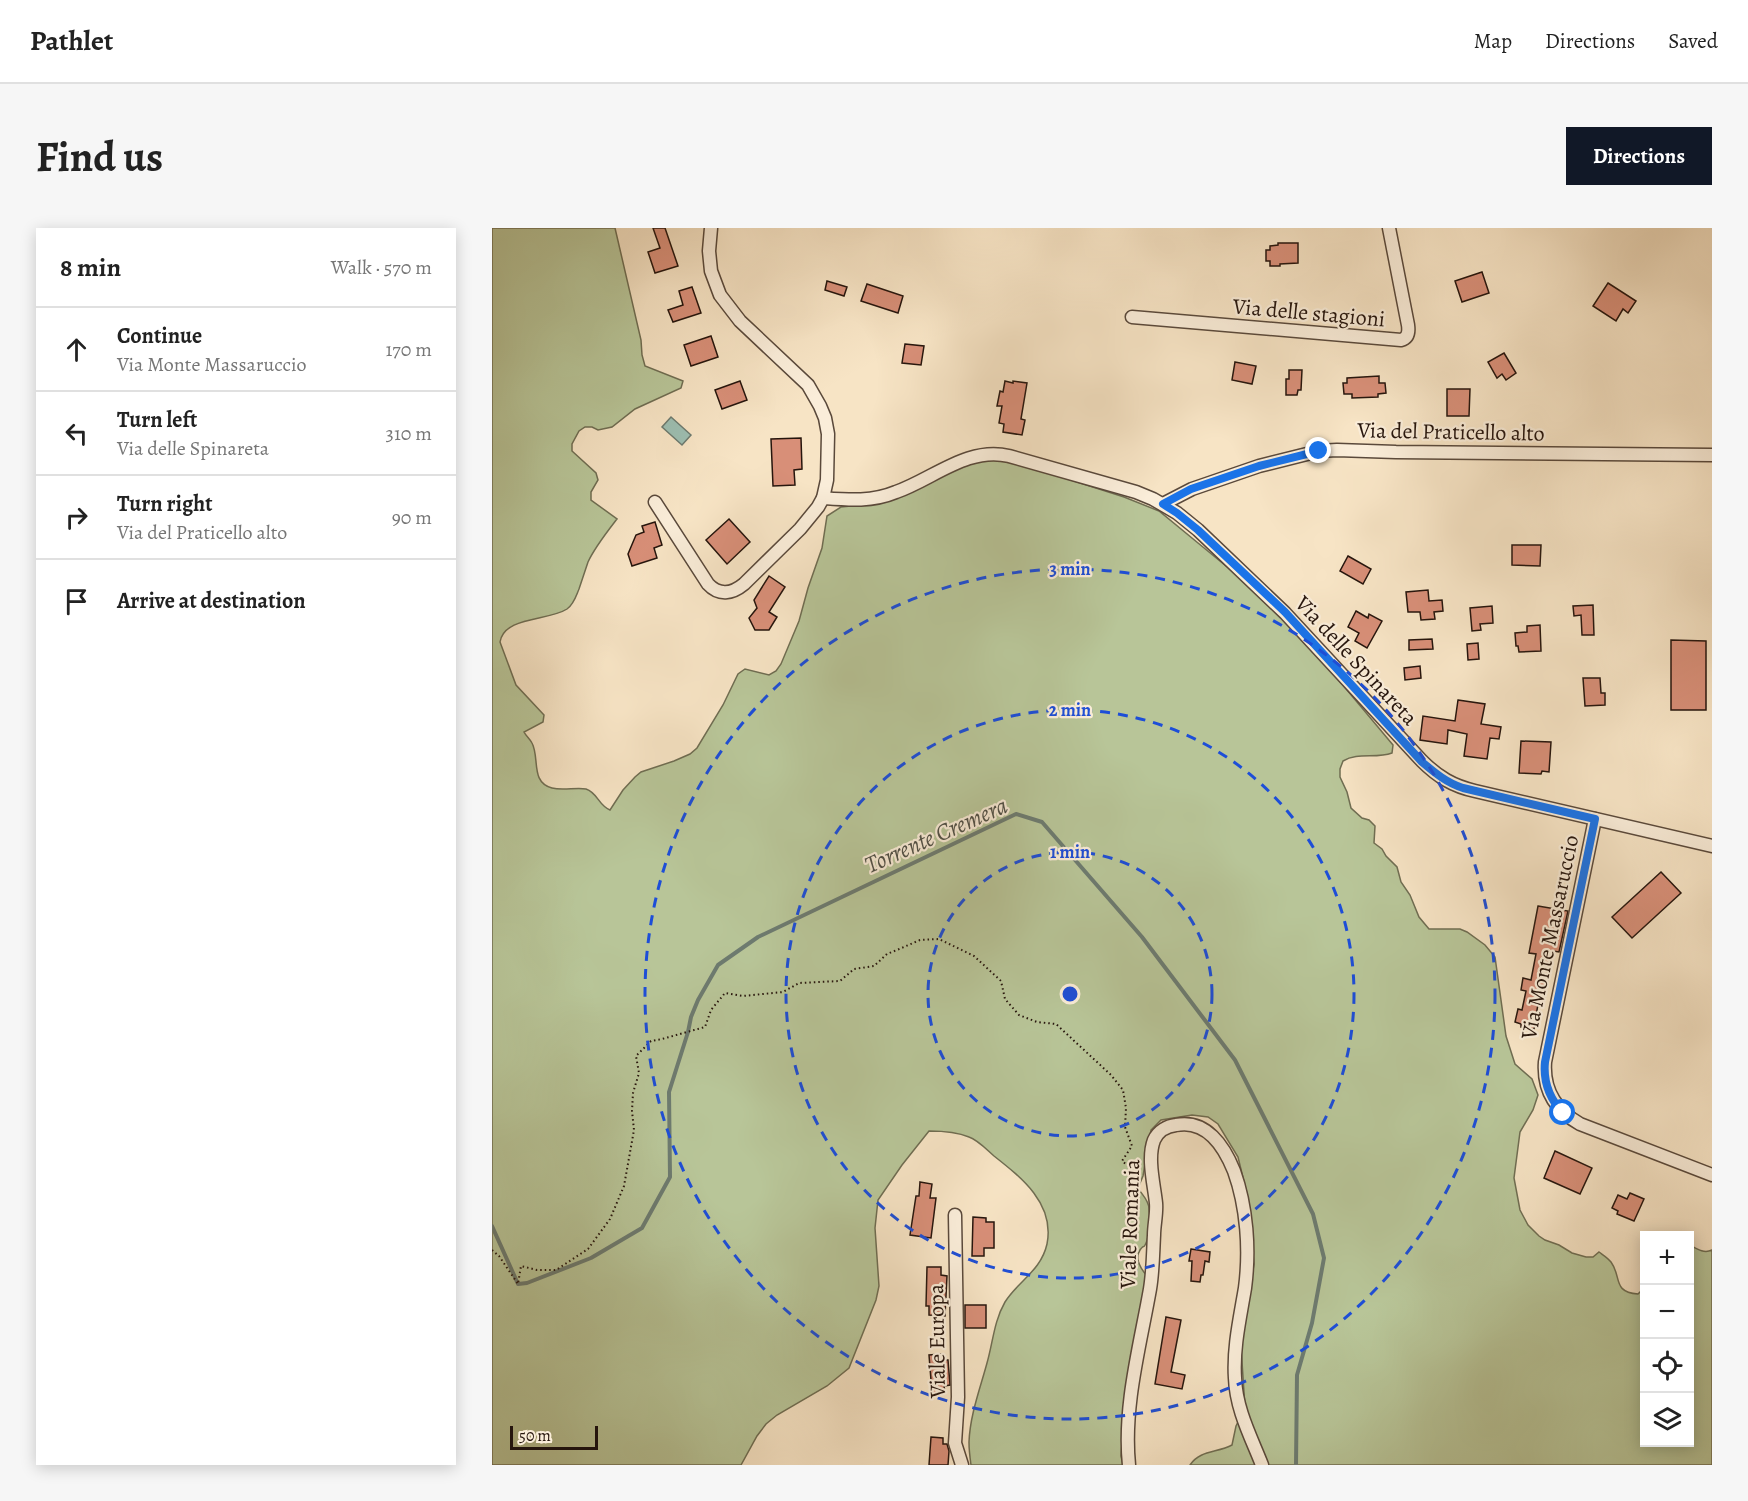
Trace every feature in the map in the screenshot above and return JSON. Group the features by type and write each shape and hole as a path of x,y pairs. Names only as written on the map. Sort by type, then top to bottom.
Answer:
{"street":[{"path":"655,502 708,584 714,590 723,592 736,590 744,584 800,529 823,498 827,480 828,440 825,418 820,406 814,393 801,377 741,321 720,295 710,265 711,228"},
{"name":"Via delle stagioni","path":"1132,317 1401,340 1406,338 1408,325 1389,228"},
{"name":"Via del Praticello alto","path":"1163,504 1191,489 1259,466 1319,451 1712,454"},
{"name":"Via delle Spinareta","path":"823,498 854,500 882,497 898,492 965,460 995,453 1136,492 1163,504 1198,530 1285,612 1422,762 1451,784 1712,846"},
{"name":"Via Monte Massaruccio","path":"1595,819 1545,1062 1544,1074 1547,1089 1559,1108 1580,1124 1712,1175"},
{"name":"Viale Romania","path":"1129,1465 1128,1432 1133,1388 1152,1271 1156,1204 1152,1184 1154,1142 1159,1132 1170,1126 1189,1124 1204,1129 1220,1144 1233,1168 1243,1210 1247,1256 1246,1281 1235,1346 1235,1380 1242,1413 1262,1465"},
{"name":"Viale Europa","path":"955,1215 958,1396 954,1443 962,1465"}],"path":[{"path":"492,1250 519,1284 521,1266 537,1270 556,1270 588,1249 600,1234 610,1219 624,1186 634,1130 633,1093 639,1073 636,1056 651,1041 705,1027 711,1010 725,993 743,996 783,992 799,983 840,981 855,969 874,966 887,954 920,940 939,939 974,956 1001,981 1005,999 1019,1015 1037,1022 1056,1024 1111,1075 1123,1090 1126,1108 1125,1127 1132,1146 1122,1161 1152,1184"}],"green space":[{"path":"492,228 615,228 645,366 683,381 681,388 635,409 612,427 598,430 585,427 579,431 572,444 572,451 596,473 598,480 591,492 591,500 617,519 591,556 576,597 569,607 559,613 518,623 503,634 500,642 516,685 544,715 543,722 524,732 534,749 541,781 556,789 586,789 610,810 623,790 641,772 674,761 697,748 723,705 738,674 745,669 769,675 781,664 799,621 822,548 827,516 841,507 871,504 964,463 996,459 1043,471 1124,497 1159,511 1236,572 1301,635 1393,745 1392,753 1355,757 1343,761 1340,777 1351,808 1375,826 1374,843 1397,867 1401,882 1410,895 1419,917 1429,929 1460,929 1485,945 1495,957 1506,1036 1515,1064 1532,1079 1538,1095 1533,1110 1520,1132 1514,1178 1520,1210 1528,1225 1539,1236 1572,1253 1586,1257 1593,1257 1599,1252 1611,1262 1624,1290 1638,1294 1640,1292 1640,1447 1694,1447 1694,1247 1703,1251 1712,1250 1712,1465 1190,1465 1204,1454 1232,1445 1236,1426 1245,1408 1241,1346 1254,1264 1247,1194 1238,1157 1218,1124 1208,1117 1192,1115 1161,1120 1151,1130 1143,1176 1138,1188 1147,1200 1150,1222 1145,1245 1138,1253 1138,1260 1147,1276 1124,1417 1121,1456 1123,1465 971,1465 969,1442 971,1422 998,1317 1010,1295 1040,1262 1047,1244 1048,1230 1046,1216 1034,1193 1015,1173 982,1145 960,1134 929,1131 878,1200 875,1228 879,1286 876,1300 849,1368 827,1386 777,1415 766,1424 741,1465 492,1465"}],"shaded area":[{"path":"671,417 691,435 682,445 662,427"}],"building":[{"path":"653,228 665,228 678,266 655,273 648,252 660,248"},
{"path":"1278,243 1298,243 1298,263 1270,266 1270,261 1266,261 1266,250 1270,250 1270,246 1278,245"},
{"path":"1482,272 1489,293 1462,302 1455,281"},
{"path":"827,281 847,287 844,296 825,290"},
{"path":"1608,283 1636,301 1628,313 1623,309 1616,321 1593,306"},
{"path":"867,284 903,296 898,313 861,301"},
{"path":"692,287 701,313 673,322 668,310 683,305 679,291"},
{"path":"711,336 718,357 691,366 684,345"},
{"path":"905,344 924,346 921,365 902,363"},
{"path":"1504,353 1516,373 1506,380 1502,374 1497,378 1488,362"},
{"path":"1235,362 1256,366 1252,384 1232,380"},
{"path":"1289,370 1302,370 1301,390 1298,390 1297,395 1286,395 1286,379 1289,379"},
{"path":"1379,376 1379,383 1385,383 1386,393 1378,394 1378,397 1352,398 1352,394 1344,394 1343,383 1347,383 1347,378"},
{"path":"740,381 747,400 722,409 715,390"},
{"path":"1005,381 1027,383 1021,419 1025,420 1022,435 1003,432 1004,424 999,423 1002,406 997,406"},
{"path":"1447,389 1470,389 1469,416 1447,416"},
{"path":"801,438 802,469 794,470 795,485 773,486 771,439"},
{"path":"729,519 750,542 727,564 706,540"},
{"path":"655,522 662,545 654,548 657,558 632,566 628,554 636,535 644,532 642,526"},
{"path":"1512,545 1541,545 1540,566 1512,565"},
{"path":"1348,556 1371,569 1363,584 1340,571"},
{"path":"769,576 785,587 769,612 777,617 769,630 755,630 749,618 757,608 754,600"},
{"path":"1428,590 1429,601 1442,600 1443,611 1434,612 1435,619 1421,620 1420,612 1408,612 1406,592"},
{"path":"1593,605 1594,635 1582,635 1581,615 1574,616 1573,606"},
{"path":"1492,606 1493,623 1480,624 1481,630 1472,631 1470,608"},
{"path":"1356,611 1368,618 1369,614 1382,621 1367,648 1355,641 1359,633 1348,627"},
{"path":"1540,625 1541,651 1519,652 1515,633 1527,632 1527,626"},
{"path":"1432,639 1433,649 1409,650 1409,640"},
{"path":"1671,640 1706,641 1706,710 1671,710"},
{"path":"1478,643 1479,659 1468,660 1467,644"},
{"path":"1420,666 1421,678 1405,680 1404,668"},
{"path":"1583,678 1600,678 1601,693 1605,693 1605,705 1585,706"},
{"path":"1458,700 1485,704 1481,724 1501,727 1499,739 1490,738 1487,759 1464,756 1467,734 1448,730 1447,744 1420,740 1423,716 1455,721"},
{"path":"1521,741 1551,742 1549,772 1519,773"},
{"path":"1661,872 1681,893 1632,938 1612,917"},
{"path":"1538,906 1568,911 1559,952 1553,951 1543,1005 1538,1004 1534,1029 1521,1027 1521,1024 1515,1022 1518,1009 1522,1010 1526,991 1521,990 1523,978 1531,980 1536,954 1529,953"},
{"path":"1555,1151 1592,1168 1580,1194 1544,1178"},
{"path":"920,1182 932,1184 930,1198 936,1198 931,1238 910,1235"},
{"path":"1630,1193 1644,1199 1634,1221 1617,1214 1618,1211 1612,1208 1618,1195 1627,1199"},
{"path":"973,1217 986,1218 986,1222 994,1222 994,1248 984,1248 984,1256 972,1256"},
{"path":"1191,1249 1210,1252 1209,1262 1205,1261 1200,1282 1191,1281 1192,1261 1189,1261"},
{"path":"927,1267 941,1267 941,1275 947,1276 945,1316 929,1315 929,1306 926,1306"},
{"path":"965,1305 986,1305 986,1328 965,1328"},
{"path":"1166,1317 1181,1320 1171,1372 1185,1375 1182,1389 1155,1384"},
{"path":"941,1354 942,1360 948,1360 950,1385 944,1386 945,1392 932,1393 929,1355"},
{"path":"931,1437 943,1438 943,1444 947,1444 948,1465 929,1465"}],"waterway":[{"name":"Torrente Cremera","path":"492,1226 518,1284 527,1283 591,1258 642,1228 670,1177 669,1092 691,1017 718,965 758,937 1016,814 1042,822 1142,937 1235,1060 1313,1214 1324,1258 1312,1323 1297,1375 1296,1465"}],"route":[{"path":"1319,451 1282,459 1191,489 1163,504 1198,530 1285,612 1422,762 1436,774 1451,784 1463,788 1595,819 1545,1062 1544,1074 1547,1089 1563,1113"}]}
